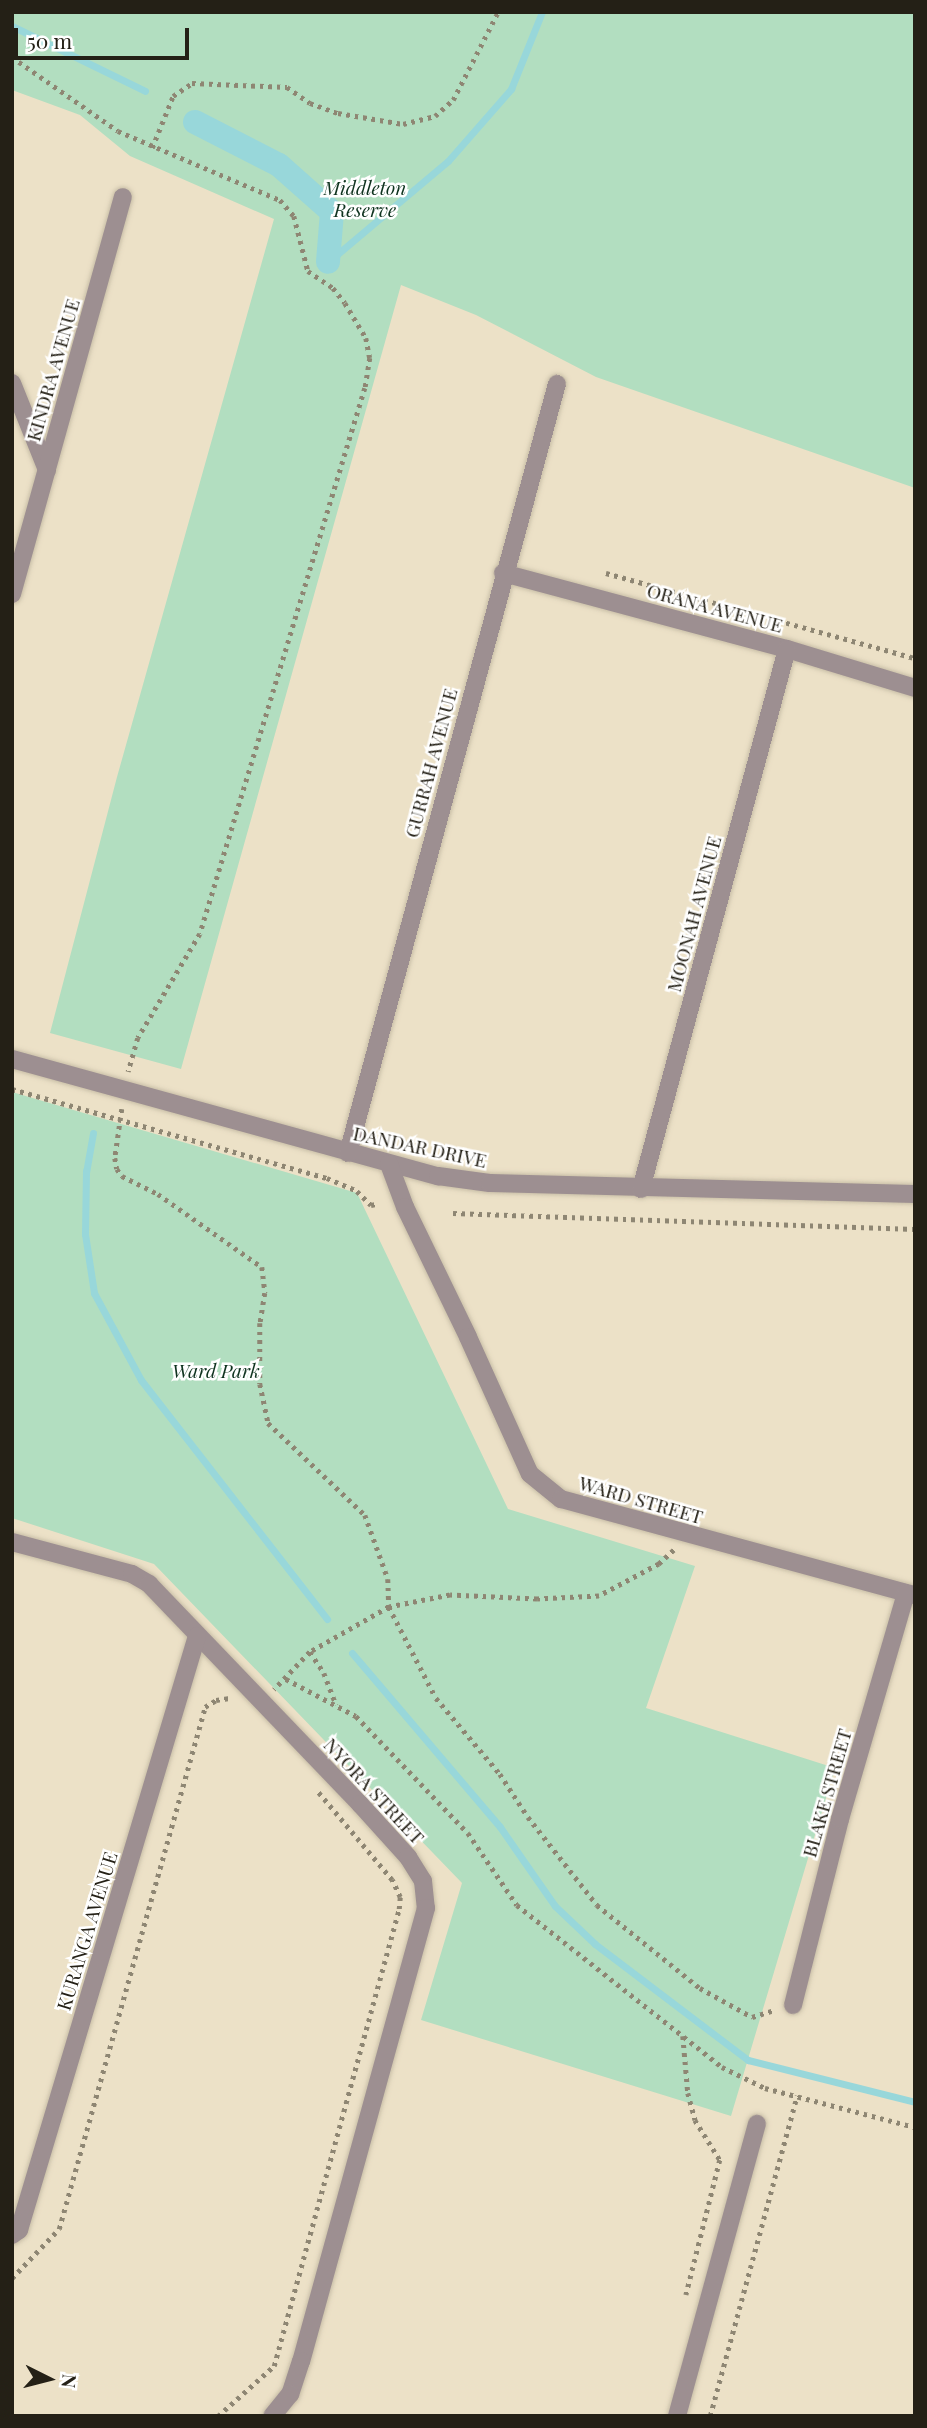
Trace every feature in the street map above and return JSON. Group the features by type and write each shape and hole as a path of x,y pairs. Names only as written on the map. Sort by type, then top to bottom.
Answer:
{"street":[{"name":"KINDRA AVENUE","path":"12,594 122,197"},
{"path":"12,383 47,470"},
{"name":"GURRAH AVENUE","path":"348,1153 503,573 557,384"},
{"name":"ORANA AVENUE","path":"503,573 787,649 915,688"},
{"name":"MOONAH AVENUE","path":"641,1189 787,649"},
{"name":"DANDAR DRIVE","path":"12,1059 389,1164 490,1184 641,1189 738,1188 915,1195"},
{"name":"WARD STREET","path":"389,1164 405,1207 468,1336 530,1474 561,1499 911,1594"},
{"name":"NYORA STREET","path":"12,1542 132,1574 162,1595 197,1636 408,1857 423,1881 426,1908 301,2361 290,2394 272,2416"},
{"name":"BLAKE STREET","path":"793,2005 840,1819 911,1594"},
{"name":"KURANGA AVENUE","path":"12,2235 19,2230 197,1636"},
{"path":"677,2416 757,2124"}],"path":[{"path":"152,148 173,96 192,83 287,87 310,103 338,113 403,124 435,116 453,100 498,12"},
{"path":"12,57 118,131 152,148 178,155 280,200 295,216 308,271 332,288 345,303 366,338 370,358 365,388 200,934 138,1038 124,1090 115,1158 117,1169 122,1176 158,1194 262,1267 265,1293 260,1323 260,1384 268,1423 365,1515 387,1579 389,1607 436,1698 499,1774 528,1817 597,1905 700,1988 752,2017 793,2005"},
{"path":"606,573 915,657"},
{"path":"12,1089 120,1122 327,1178 357,1191 371,1205 376,1204"},
{"path":"453,1213 915,1229"},
{"path":"261,1702 310,1652 389,1607 450,1595 537,1599 599,1596 659,1564 690,1535"},
{"path":"310,1652 324,1673 337,1706"},
{"path":"286,1679 356,1716 468,1833 517,1905 722,2067 765,2088 915,2127"},
{"path":"12,2278 52,2238 63,2216 205,1707 223,1697 239,1705"},
{"path":"218,2416 269,2373 278,2355 399,1909 400,1898 392,1880 309,1782"},
{"path":"682,2036 688,2092 695,2120 720,2160 686,2295"},
{"path":"710,2416 797,2096"}],"green space":[{"name":"Middleton Reserve","path":"12,12 915,12 915,488 596,377 476,315 401,285 181,1069 50,1033 117,777 274,219 130,156 80,115 12,90"},
{"name":"Ward Park","path":"12,1092 357,1193 508,1509 695,1566 646,1708 835,1768 731,2116 421,2020 462,1883 154,1564 12,1518"}],"waterway":[{"path":"328,262 448,161 511,89 542,12"},
{"path":"12,26 145,91"},
{"path":"195,122 279,165 332,212 328,262"},
{"path":"93,1133 86,1171 85,1234 94,1293 141,1380 327,1619"},
{"path":"352,1653 500,1827 555,1906 595,1944 748,2060 915,2102"}]}
